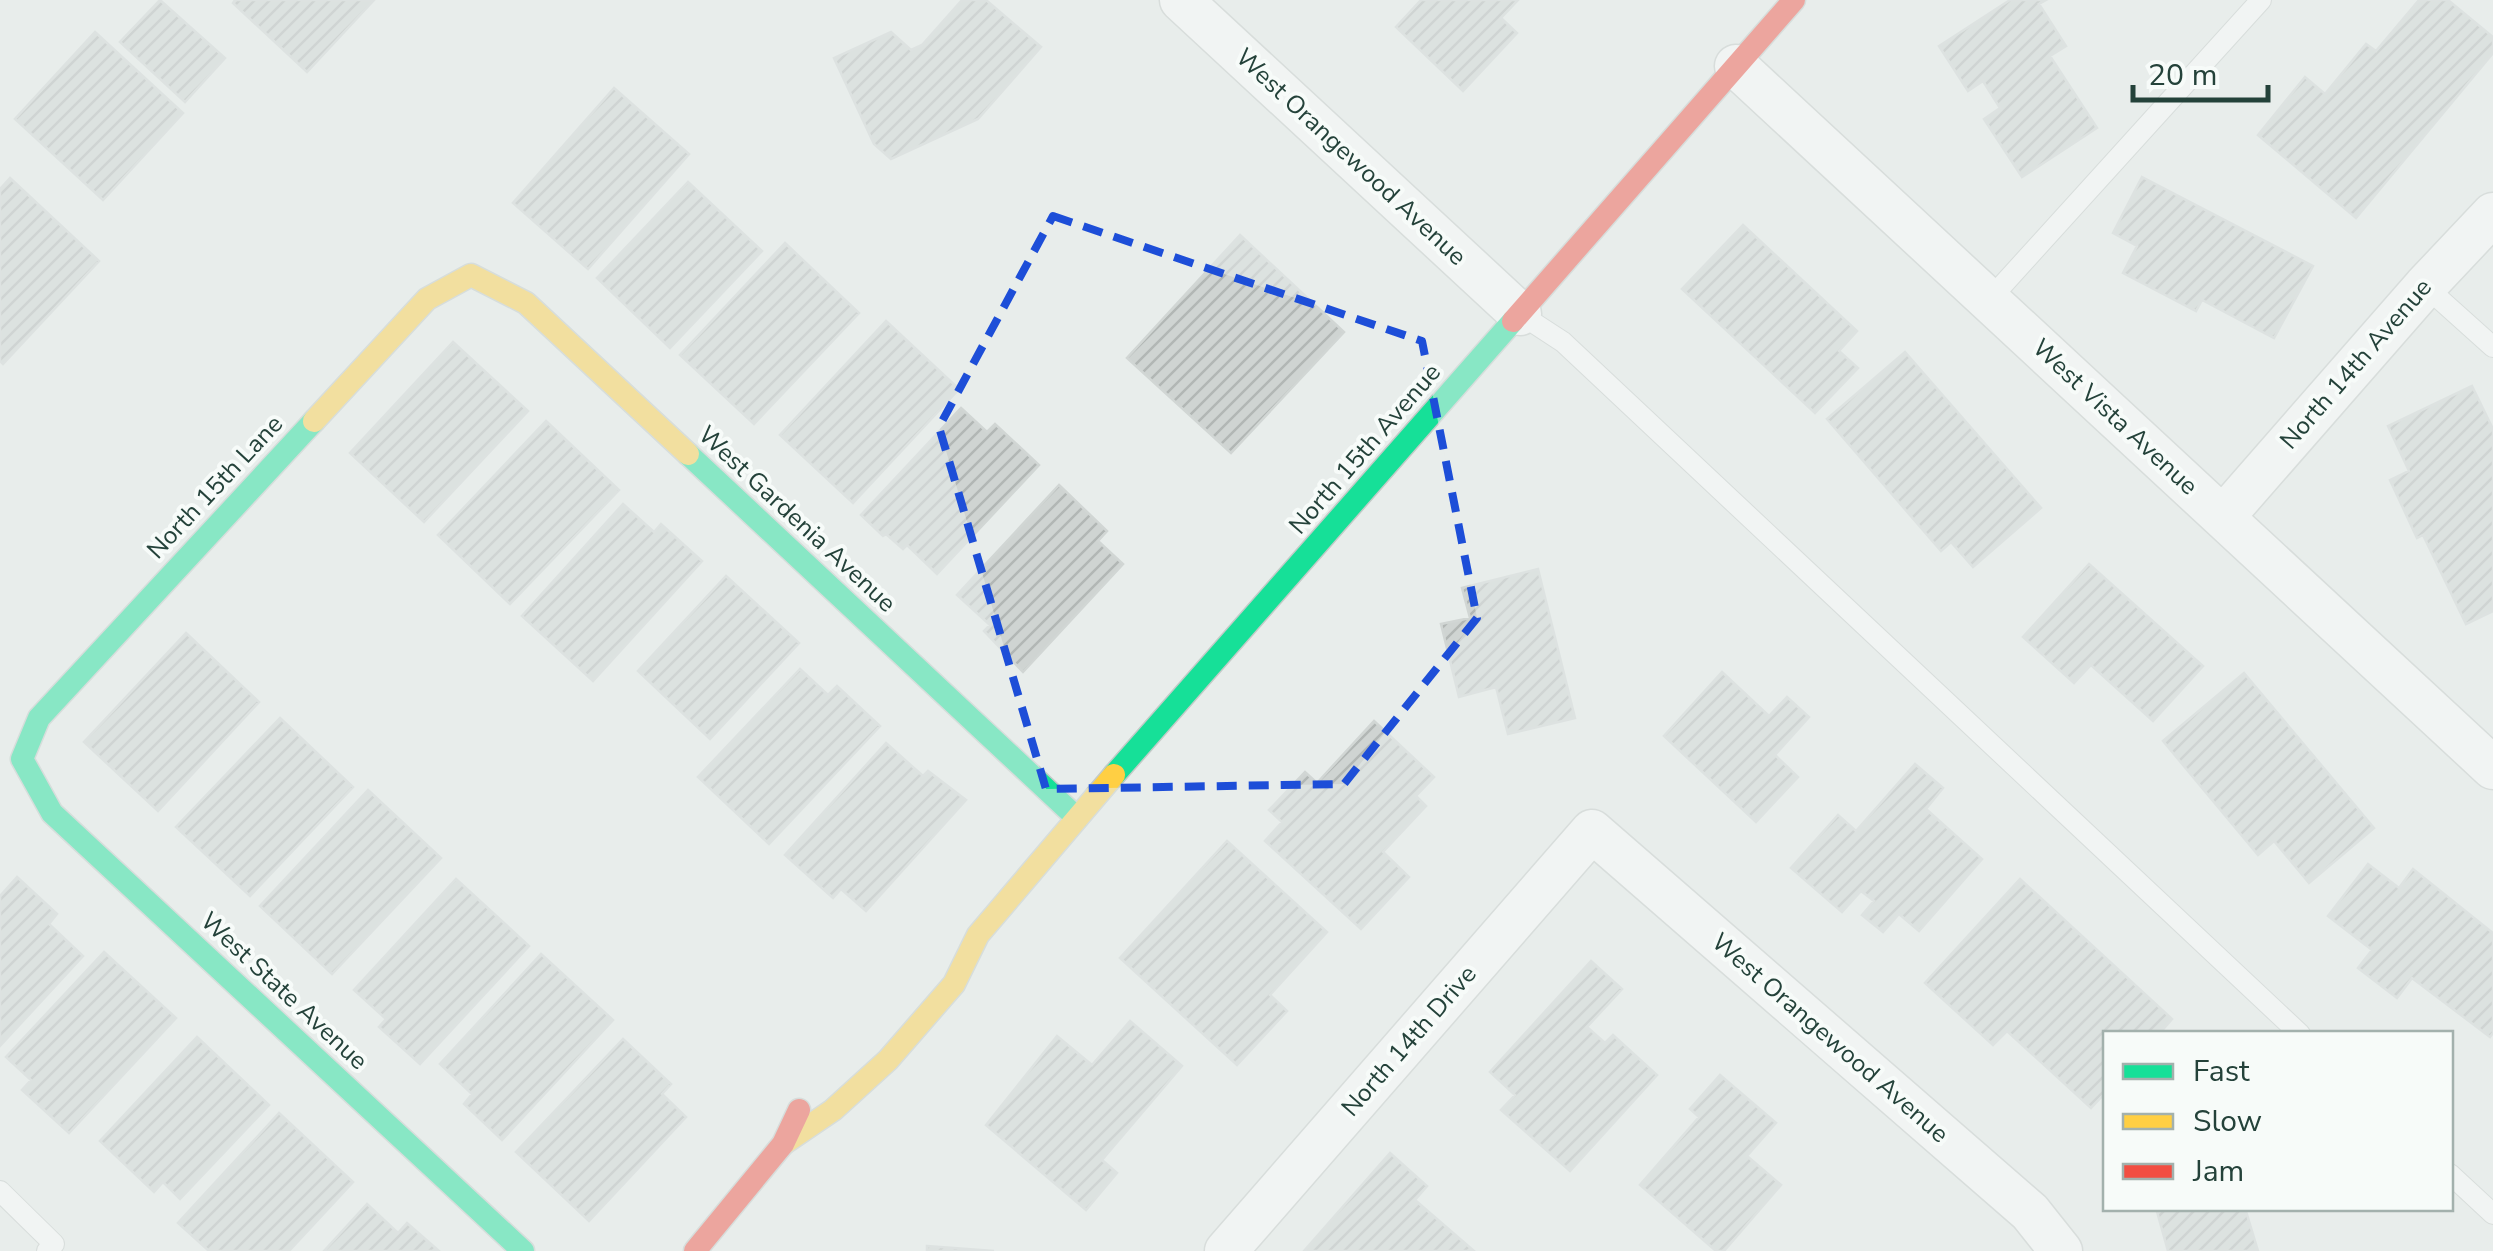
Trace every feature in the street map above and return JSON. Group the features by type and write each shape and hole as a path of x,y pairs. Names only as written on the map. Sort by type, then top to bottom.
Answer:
{"street":[{"name":"West Orangewood Avenue","path":"1181,0 1520,314"},
{"name":"North 15th Avenue","path":"695,1251 784,1144 833,1110 888,1060 954,984 978,935 1077,818 1794,0"},
{"name":"West Vista Avenue","path":"1736,66 2493,768"},
{"name":"North 14th Avenue","path":"2223,517 2424,286 2493,214"},
{"name":"North 15th Lane","path":"22,758 39,718 426,299 471,275"},
{"name":"West Gardenia Avenue","path":"471,275 526,303 1077,818"},
{"name":"West State Avenue","path":"22,758 52,813 523,1251"},
{"name":"West Orangewood Avenue","path":"1592,831 2030,1212 2060,1251"},
{"name":"North 14th Drive","path":"1226,1251 1592,831"},
{"name":"North 15th Avenue","path":"942,960 978,935"},
{"name":"North 15th Avenue","path":"784,1144 808,1090"}],"lane":[{"path":"1989,300 2261,0"},
{"path":"2424,286 2493,346"},
{"path":"1520,314 1563,342 2297,1031"},
{"path":"2453,1177 2493,1214"},
{"path":"0,1191 54,1244 47,1251"}],"highlighted area":[{"path":"1053,216 1422,341 1477,618 1344,784 1046,789 939,427"}],"building":[{"path":"160,0 225,58 185,102 120,42"},
{"path":"374,0 307,72 233,3"},
{"path":"962,0 986,0 1041,47 978,119 891,159 874,144 834,58 891,32 911,50 922,45"},
{"path":"1421,0 1518,0 1501,18 1517,33 1463,91 1396,27"},
{"path":"2010,0 2046,0 2039,4 2066,46 2050,56 2097,128 2022,177 1984,119 2000,108 1983,81 1968,91 1939,46"},
{"path":"2419,0 2448,0 2493,37 2493,53 2356,218 2258,135 2305,77 2325,94 2366,44 2376,51"},
{"path":"95,32 183,113 103,200 15,119"},
{"path":"614,88 689,154 588,269 513,203"},
{"path":"2142,177 2313,266 2274,338 2202,300 2196,311 2123,273 2137,246 2113,233"},
{"path":"10,178 99,261 3,364 0,189"},
{"path":"688,182 762,251 670,348 597,278"},
{"path":"1743,225 1857,331 1839,351 1858,368 1815,413 1682,289"},
{"path":"1240,235 1344,332 1231,453 1127,358"},
{"path":"785,243 859,313 754,424 680,355"},
{"path":"886,321 959,389 853,503 780,435"},
{"path":"453,342 528,411 424,522 350,453"},
{"path":"1905,352 2041,508 1973,567 1951,542 1941,551 1827,419"},
{"path":"2472,386 2493,429 2493,611 2466,624 2423,535 2417,538 2390,480 2409,471 2388,426"},
{"path":"961,408 987,432 995,424 1039,465 937,574 907,545 903,549 886,534 883,536 861,515"},
{"path":"546,421 619,490 510,604 438,535"},
{"path":"1059,485 1107,531 1098,541 1123,564 1023,672 984,631 990,625 957,595"},
{"path":"623,504 654,532 661,524 702,561 593,681 522,616"},
{"path":"2089,564 2203,666 2153,721 2091,665 2074,683 2023,637"},
{"path":"1538,569 1575,718 1508,734 1496,687 1459,697 1441,624 1470,618 1462,588"},
{"path":"726,576 799,643 710,739 638,671"},
{"path":"186,633 259,702 158,811 84,742"},
{"path":"800,669 828,695 837,686 880,726 769,844 698,777"},
{"path":"1722,672 1769,716 1787,697 1809,717 1775,755 1798,777 1756,822 1664,736"},
{"path":"2244,673 2374,828 2309,883 2274,841 2258,855 2163,741"},
{"path":"280,718 353,787 250,896 176,827"},
{"path":"1374,721 1434,777 1416,796 1426,806 1383,852 1409,877 1361,929 1265,841 1282,822 1269,810 1305,772 1317,783"},
{"path":"886,743 923,776 928,771 966,800 866,911 841,889 833,898 785,855"},
{"path":"1915,764 1943,788 1926,809 1982,859 1919,931 1899,914 1883,932 1862,915 1874,901 1861,891 1842,912 1791,868 1838,815 1856,831"},
{"path":"368,790 441,858 332,974 260,906"},
{"path":"1227,841 1327,932 1270,995 1287,1011 1237,1065 1120,958"},
{"path":"2368,864 2399,888 2413,869 2493,933 2490,1037 2412,978 2397,998 2358,968 2372,950 2328,916"},
{"path":"17,877 57,914 49,924 83,956 0,1046 0,896"},
{"path":"456,879 529,946 420,1064 379,1027 386,1019 354,990"},
{"path":"2020,879 2172,1019 2162,1031 2103,1031 2103,1095 2091,1108 2007,1031 1993,1045 1925,983"},
{"path":"104,952 176,1018 69,1133 22,1090 31,1080 6,1057"},
{"path":"541,954 613,1020 502,1140 464,1104 472,1094 440,1064"},
{"path":"1591,961 1622,989 1587,1027 1605,1043 1613,1035 1657,1075 1570,1171 1501,1110 1515,1095 1490,1072"},
{"path":"1130,1021 1182,1066 1102,1160 1117,1173 1086,1210 986,1125 1057,1036 1092,1065"},
{"path":"197,1037 269,1105 180,1199 163,1182 154,1192 100,1141"},
{"path":"623,1039 671,1084 662,1094 686,1117 589,1221 516,1152"},
{"path":"1720,1075 1776,1123 1747,1156 1781,1185 1724,1251 1716,1251 1640,1185 1699,1117 1690,1109"},
{"path":"279,1113 353,1182 289,1251 209,1251 178,1223"},
{"path":"1390,1153 1427,1186 1415,1200 1474,1251 1304,1251"},
{"path":"367,1204 398,1233 407,1223 439,1251 324,1251"},
{"path":"2157,1211 2246,1211 2258,1251 2168,1251"},
{"path":"927,1246 994,1251 927,1251"}],"traffic: fast":[{"path":"1114,775 1513,321"},
{"path":"314,421 39,718 22,759 52,813 523,1251"},
{"path":"688,454 1077,818"}],"traffic: slow":[{"path":"314,421 427,299 471,275 526,303 688,454"},
{"path":"783,1144 833,1110 888,1060 954,984 978,935 1114,775"}],"traffic: jam":[{"path":"1513,321 1794,0"},
{"path":"695,1251 783,1144 799,1110"}]}
